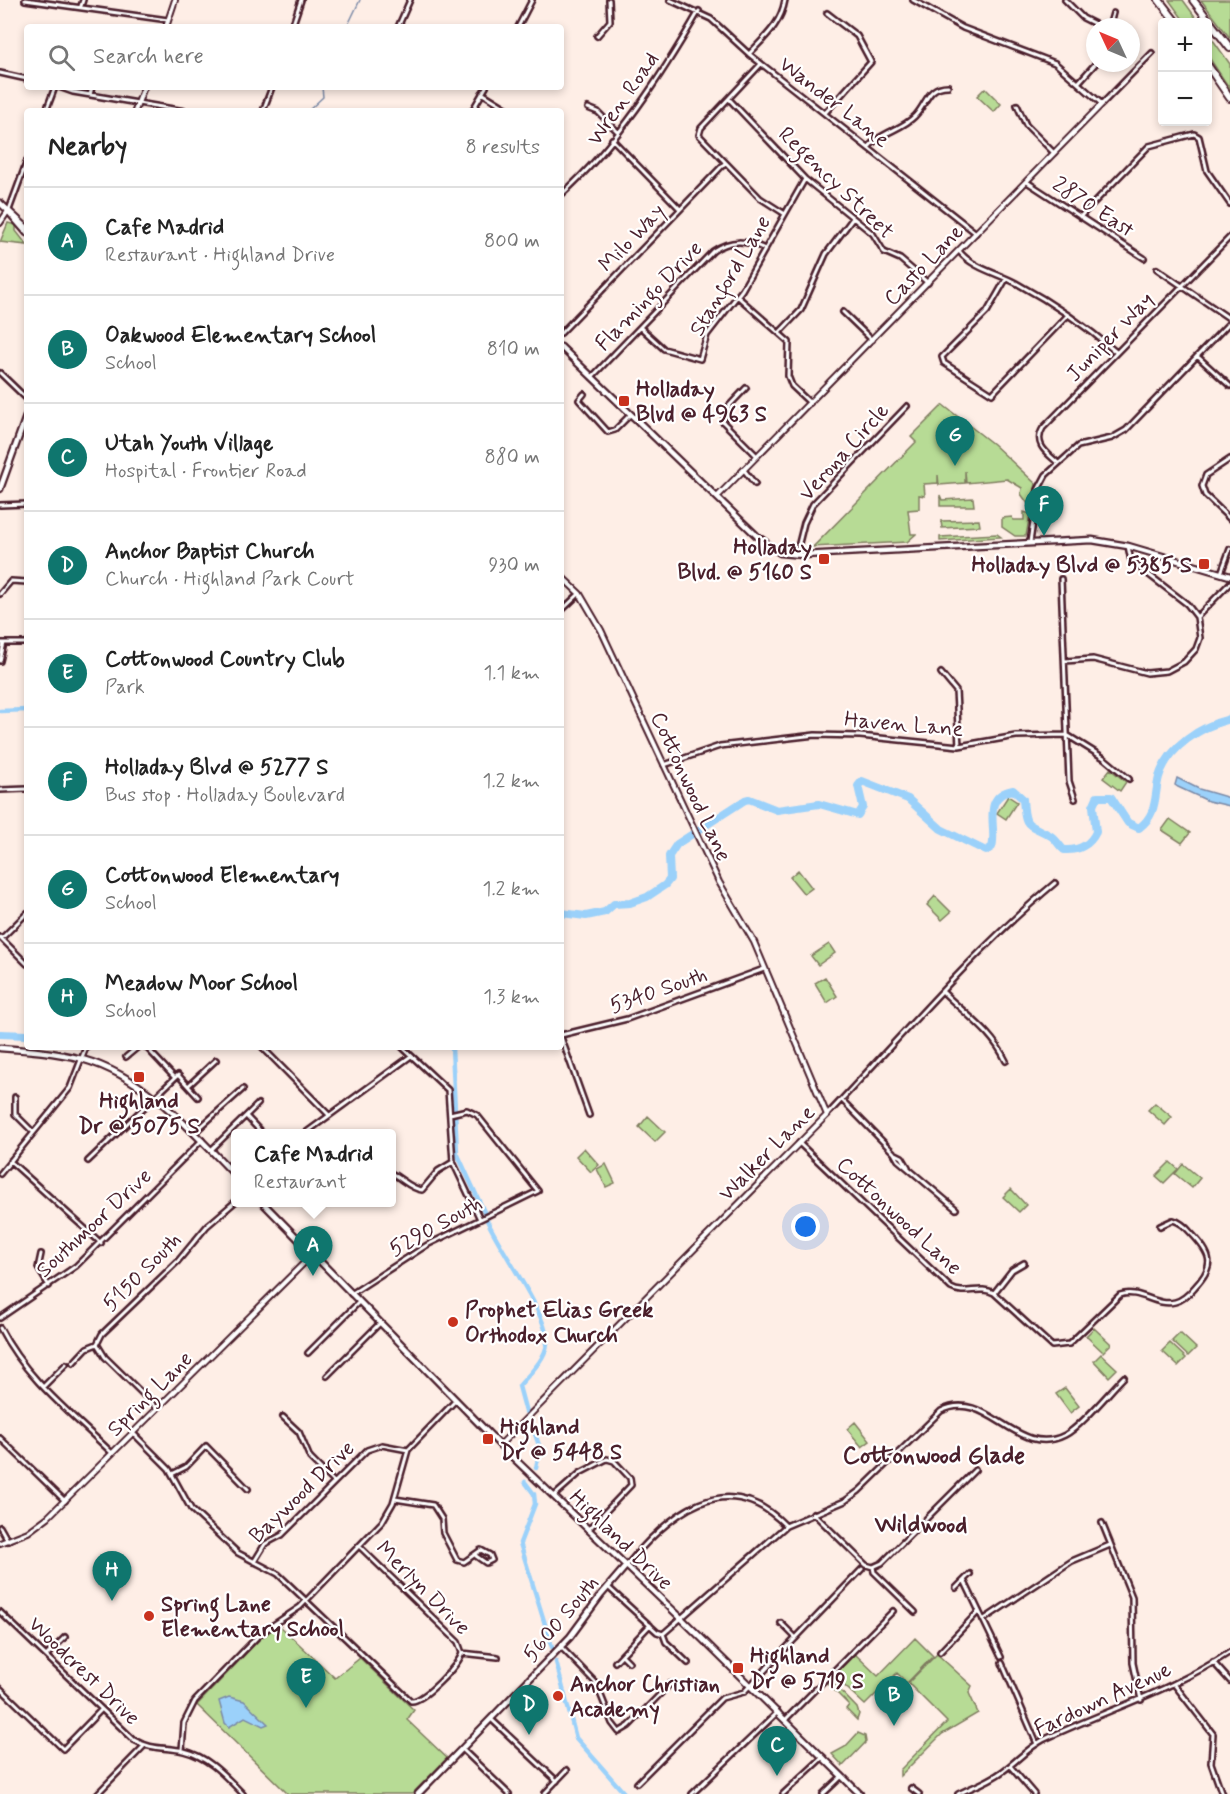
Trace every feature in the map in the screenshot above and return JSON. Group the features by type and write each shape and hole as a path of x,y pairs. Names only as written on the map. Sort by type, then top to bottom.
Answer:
{"highway":[{"path":"1159,0 1173,18"},
{"path":"1193,0 1230,48"},
{"path":"1212,72 1230,98"}],"main road":[{"path":"0,203 24,225"},
{"path":"8,211 24,230"},
{"path":"564,350 769,546 784,554 1092,540 1128,546 1230,576"},
{"path":"0,489 24,422"},
{"path":"0,1048 24,1050"},
{"path":"25,1050 50,1052 82,1059 118,1074 154,1096 202,1140 231,1171"},
{"name":"Highland Drive","path":"266,1207 500,1445 860,1794"},
{"name":"5600 South","path":"418,1794 561,1647 626,1566"}],"street":[{"path":"25,0 81,6 168,20"},
{"path":"81,6 83,0"},
{"path":"167,24 175,0"},
{"path":"293,24 302,0"},
{"path":"399,24 410,0"},
{"path":"520,24 532,0"},
{"path":"597,36 610,21 609,0"},
{"name":"Wander Lane","path":"670,0 699,11 761,64 976,233"},
{"path":"749,54 777,24 783,13 785,0"},
{"path":"913,0 963,28 1050,60 1079,82 1102,104"},
{"path":"1065,0 1086,20"},
{"name":"Wren Road","path":"564,192 590,168 618,132 677,48 699,11"},
{"path":"825,114 871,62 857,36 827,13"},
{"path":"1112,18 1113,13"},
{"name":"Casto Lane","path":"717,497 1152,53"},
{"path":"761,64 699,133 760,198 785,214"},
{"path":"1079,82 1088,72"},
{"path":"0,73 24,78"},
{"path":"868,148 875,140 913,119 933,90 948,86"},
{"path":"47,108 56,90"},
{"path":"69,90 165,108"},
{"path":"90,95 91,90"},
{"path":"136,108 143,90"},
{"path":"264,108 271,90"},
{"path":"474,108 484,90"},
{"path":"482,93 506,108"},
{"name":"Regency Street","path":"729,99 805,179 873,234 883,250 900,259 928,284"},
{"path":"1017,105 1026,125 1054,153"},
{"path":"588,108 598,112 618,132"},
{"path":"1080,217 1151,144 1194,134 1199,138 1207,171 1230,204"},
{"path":"612,139 681,209"},
{"name":"Milo Way","path":"564,330 725,162"},
{"path":"0,223 8,211 24,169"},
{"name":"Stanford Lane","path":"640,327 664,349 700,359 708,335 737,296 805,179"},
{"name":"2870 East","path":"1027,182 1144,258"},
{"path":"779,333 801,309 826,254 853,218"},
{"name":"Juniper Way","path":"1058,463 1041,445 1039,437 1041,430 1230,237"},
{"name":"Flamingo Drive","path":"592,377 720,247 743,241 765,249"},
{"path":"960,251 973,263 1006,279 1067,316 1116,352"},
{"path":"1030,542 1039,487 1058,463 1078,446 1112,438 1126,430 1230,321 1182,284 1157,269"},
{"path":"1006,279 987,312 956,340 942,359 992,394 1067,316"},
{"path":"737,296 790,345 786,365 789,379 810,403"},
{"path":"843,312 872,340"},
{"path":"1197,356 1230,386"},
{"path":"0,374 24,396"},
{"path":"746,388 728,406 723,422 757,456"},
{"path":"584,394 579,400 608,432 615,430 631,414"},
{"name":"Verona Circle","path":"796,555 804,523 813,504 907,406"},
{"path":"1230,459 1206,475 1202,483 1205,495 1230,519"},
{"path":"744,470 755,484"},
{"path":"0,505 24,504"},
{"path":"1065,661 1093,659 1147,673 1167,671 1184,662 1196,649 1200,638 1197,616 1187,604 1131,561 1128,546"},
{"path":"1221,573 1230,549"},
{"name":"Cottonwood Lane","path":"564,579 580,594 601,630 719,882 749,932 827,1115"},
{"path":"1060,579 1067,735 1071,792 1075,799"},
{"path":"0,594 11,581 24,582"},
{"path":"1197,616 1230,583"},
{"path":"564,608 580,594"},
{"path":"0,661 2,643 24,643"},
{"path":"941,673 956,691 959,746"},
{"name":"Haven Lane","path":"664,765 720,746 828,734 959,746 1016,736 1067,735"},
{"path":"1067,735 1109,762 1129,779"},
{"path":"0,789 24,789"},
{"name":"Walker Lane","path":"500,1445 842,1100 1011,920 1055,883"},
{"path":"24,916 1,937 24,961"},
{"name":"5340 South","path":"564,1035 633,1017 764,969"},
{"path":"943,992 963,1013 990,1034 1006,1061"},
{"path":"564,1044 589,1115"},
{"path":"0,1174 70,1088 85,1050"},
{"path":"126,1057 134,1050"},
{"path":"149,1050 175,1078"},
{"path":"265,1050 329,1115"},
{"path":"405,1050 448,1090 453,1113 453,1162 484,1216"},
{"path":"311,1129 411,1056"},
{"path":"188,1086 216,1060"},
{"path":"88,1161 178,1075 198,1097"},
{"path":"194,1133 243,1089"},
{"path":"15,1097 15,1114 33,1132"},
{"path":"842,1100 894,1153 898,1160 956,1209"},
{"path":"233,1129 258,1104"},
{"name":"5290 South","path":"351,1293 427,1245 538,1191 477,1115 466,1110 453,1113"},
{"path":"246,1116 258,1129"},
{"path":"211,1150 231,1131"},
{"name":"Southmoor Drive","path":"0,1318 50,1286 101,1243 202,1140"},
{"name":"Cottonwood Lane","path":"799,1143 951,1288 960,1292 984,1290 994,1293"},
{"path":"10,1161 101,1243"},
{"path":"396,1175 403,1178 413,1188 422,1190 438,1171 453,1162"},
{"name":"5150 South","path":"73,1363 87,1348 97,1344 102,1334 178,1262 204,1229 231,1205"},
{"path":"1024,1263 1012,1270 994,1293 1043,1340 1052,1346 1062,1347 1075,1339 1120,1295 1130,1293 1162,1302 1175,1302 1189,1294 1202,1280 1209,1260 1205,1248 1181,1223 1173,1220 1160,1226"},
{"path":"40,1254 38,1268 50,1286"},
{"name":"Spring Lane","path":"0,1543 39,1525 65,1501 313,1254"},
{"path":"308,1353 359,1302"},
{"path":"327,1376 380,1323"},
{"path":"0,1328 24,1366 112,1453"},
{"path":"97,1344 105,1357 157,1408"},
{"path":"44,1387 66,1364"},
{"path":"663,1634 786,1526 845,1501 859,1491 928,1420 945,1409 957,1405 972,1407 1024,1437 1050,1440 1068,1433 1124,1377"},
{"path":"182,1750 184,1723 195,1701 261,1633 293,1613 306,1601 385,1519 394,1499 408,1450 456,1400"},
{"path":"283,1417 299,1432 310,1458 334,1482"},
{"path":"133,1433 172,1474 191,1509 233,1549 273,1570 414,1702 421,1700 453,1668 462,1653 498,1657"},
{"path":"0,1438 65,1501"},
{"name":"Baywood Drive","path":"254,1562 266,1544 282,1535 361,1455 374,1447 390,1445 408,1450"},
{"path":"172,1474 186,1467 206,1446 248,1489"},
{"path":"554,1496 583,1471 607,1459 614,1461 630,1477 631,1484 589,1529"},
{"path":"813,1514 866,1565 873,1567 882,1563 975,1470"},
{"path":"626,1566 678,1514 695,1503 710,1499 725,1497 751,1502 772,1514 786,1526"},
{"path":"394,1499 433,1505 442,1519 443,1533 457,1560 462,1563 482,1550 492,1559 488,1563 476,1556"},
{"path":"1102,1523 1132,1597 1133,1662 1141,1700"},
{"path":"0,1527 8,1541"},
{"path":"983,1620 1072,1562 1110,1545"},
{"name":"Merlyn Drive","path":"359,1546 459,1642 462,1653"},
{"path":"873,1567 874,1572 915,1612"},
{"path":"637,1783 722,1698 740,1694 749,1686 862,1569"},
{"path":"956,1588 970,1574"},
{"path":"964,1580 1001,1657"},
{"path":"608,1586 663,1634 666,1642 688,1663"},
{"path":"785,1720 893,1611"},
{"path":"940,1652 979,1611"},
{"name":"Woodcrest Drive","path":"0,1612 128,1736 144,1746 182,1750 211,1763 243,1794"},
{"path":"781,1623 796,1638"},
{"path":"615,1662 650,1625"},
{"path":"46,1656 65,1637"},
{"path":"561,1647 596,1683 612,1723 619,1732 629,1726 670,1684"},
{"name":"Fardown Avenue","path":"958,1794 1010,1766 1037,1744 1105,1712 1141,1700 1230,1652"},
{"path":"622,1655 629,1662"},
{"path":"1213,1662 1230,1681"},
{"path":"1002,1663 1037,1744"},
{"path":"1174,1684 1213,1734 1211,1763 1222,1794"},
{"path":"0,1688 63,1749 101,1710"},
{"path":"692,1794 778,1712"},
{"path":"491,1719 557,1781"},
{"path":"97,1794 144,1746"},
{"path":"462,1749 509,1794"},
{"path":"783,1794 824,1757"},
{"path":"1010,1766 1034,1794"},
{"path":"545,1793 567,1770"},
{"path":"823,1794 842,1776"},
{"path":"911,1788 919,1794"}],"green space":[{"path":"1169,0 1183,0 1196,18 1182,18"},
{"path":"1201,0 1230,0 1230,38 1204,4"},
{"path":"1212,39 1230,64 1230,89 1212,62"},
{"path":"985,88 1001,104 994,112 977,96"},
{"path":"8,223 16,225 16,231 24,245 0,242"},
{"path":"943,405 993,444 1036,484 1031,508 1021,494 1022,488 1007,479 966,483 965,471 965,483 939,485 938,475 938,483 924,484 925,496 919,495 919,509 908,510 911,534 916,534 907,542 813,547 916,442 911,437"},
{"path":"940,495 942,500 973,498 974,506 940,506"},
{"path":"1024,512 1030,514 1026,536 1015,536 1002,527 1002,518 1012,517 1013,520 1024,520"},
{"path":"979,520 980,526 942,528 941,521"},
{"path":"997,534 1001,537 940,541 940,537"},
{"path":"1110,769 1126,782 1120,791 1103,778"},
{"path":"1008,796 1017,802 1006,819 997,813"},
{"path":"1170,819 1190,833 1182,843 1162,830"},
{"path":"798,870 812,888 804,894 790,877"},
{"path":"935,896 951,912 942,920 927,905"},
{"path":"829,944 835,953 818,965 811,956"},
{"path":"825,977 837,996 827,1003 815,983"},
{"path":"1155,1103 1172,1117 1165,1125 1148,1110"},
{"path":"648,1116 665,1132 655,1142 639,1127"},
{"path":"584,1148 599,1165 591,1172 576,1156"},
{"path":"1170,1162 1178,1169 1164,1183 1156,1176"},
{"path":"606,1164 615,1183 606,1187 597,1169"},
{"path":"1183,1164 1200,1178 1192,1188 1175,1174"},
{"path":"1011,1189 1026,1205 1019,1212 1003,1197"},
{"path":"1094,1328 1111,1344 1103,1352 1086,1336"},
{"path":"1180,1333 1196,1348 1188,1356 1172,1341"},
{"path":"1170,1343 1186,1358 1178,1366 1162,1351"},
{"path":"1101,1354 1117,1369 1109,1377 1094,1361"},
{"path":"1065,1388 1079,1406 1070,1413 1056,1394"},
{"path":"855,1422 870,1441 862,1447 847,1429"},
{"path":"279,1625 335,1678 360,1658 414,1710 407,1720 447,1758 412,1794 288,1794 197,1705 260,1639"},
{"path":"915,1638 933,1656 907,1683 897,1673 865,1705 834,1676 855,1654 878,1676"},
{"path":"937,1654 972,1686 969,1693 978,1713 942,1734 900,1776 900,1770 947,1722 908,1683"},
{"path":"830,1680 857,1708 859,1714 857,1720 846,1709 849,1705 827,1683"},
{"path":"858,1733 865,1736 866,1742 843,1766 832,1754 845,1747"}],"water":[{"path":"1177,778 1199,789 1230,798 1230,806 1208,801 1178,787 1175,785"},
{"path":"229,1697 244,1701 268,1724 263,1726 245,1717 229,1727 225,1723 219,1701"}],"waterway":[{"path":"348,24 360,0"},
{"path":"311,108 323,97 322,90"},
{"path":"0,711 24,710"},
{"path":"564,913 586,916 605,912 614,904 630,903 647,897 670,879 669,856 677,844 745,800 749,799 777,810 819,804 858,815 863,807 858,786 862,781 908,799 941,829 986,851 992,847 993,806 1003,793 1013,790 1023,799 1026,821 1029,824 1051,836 1064,850 1079,848 1087,844 1096,832 1093,806 1097,797 1111,797 1128,823 1139,828 1152,811 1159,777 1170,756 1187,739 1208,727 1230,719"},
{"path":"0,1034 24,1035"},
{"path":"452,1050 457,1153 485,1214"},
{"path":"486,1218 532,1299 545,1331 546,1349 536,1366 519,1386 526,1412"},
{"path":"531,1423 540,1448 536,1468"},
{"path":"525,1482 534,1494 535,1504 520,1543 552,1647"},
{"path":"556,1662 576,1738 625,1794"}],"place":[{"name":"Holladay Blvd @ 4963 S","path":"624,401"},
{"name":"Cottonwood Elementary","path":"955,466"},
{"name":"Holladay Blvd @ 5277 S","path":"1044,536"},
{"name":"Holladay Blvd. @ 5160 S","path":"824,559"},
{"name":"Holladay Blvd @ 5385 S","path":"1204,564"},
{"name":"Highland Dr @ 5075 S","path":"139,1077"},
{"name":"Cafe Madrid","path":"313,1276"},
{"name":"Prophet Elias Greek Orthodox Church","path":"453,1322"},
{"name":"Highland Dr @ 5448 S","path":"488,1439"},
{"name":"Meadow Moor School","path":"112,1601"},
{"name":"Spring Lane Elementary School","path":"149,1616"},
{"name":"Highland Dr @ 5719 S","path":"738,1668"},
{"name":"Anchor Christian Academy","path":"558,1696"},
{"name":"Cottonwood Country Club","path":"306,1708"},
{"name":"Oakwood Elementary School","path":"894,1726"},
{"name":"Anchor Baptist Church","path":"529,1735"},
{"name":"Utah Youth Village","path":"777,1776"}],"district":[{"name":"Cottonwood Glade","path":"934,1455"},
{"name":"Wildwood","path":"921,1524"}]}
